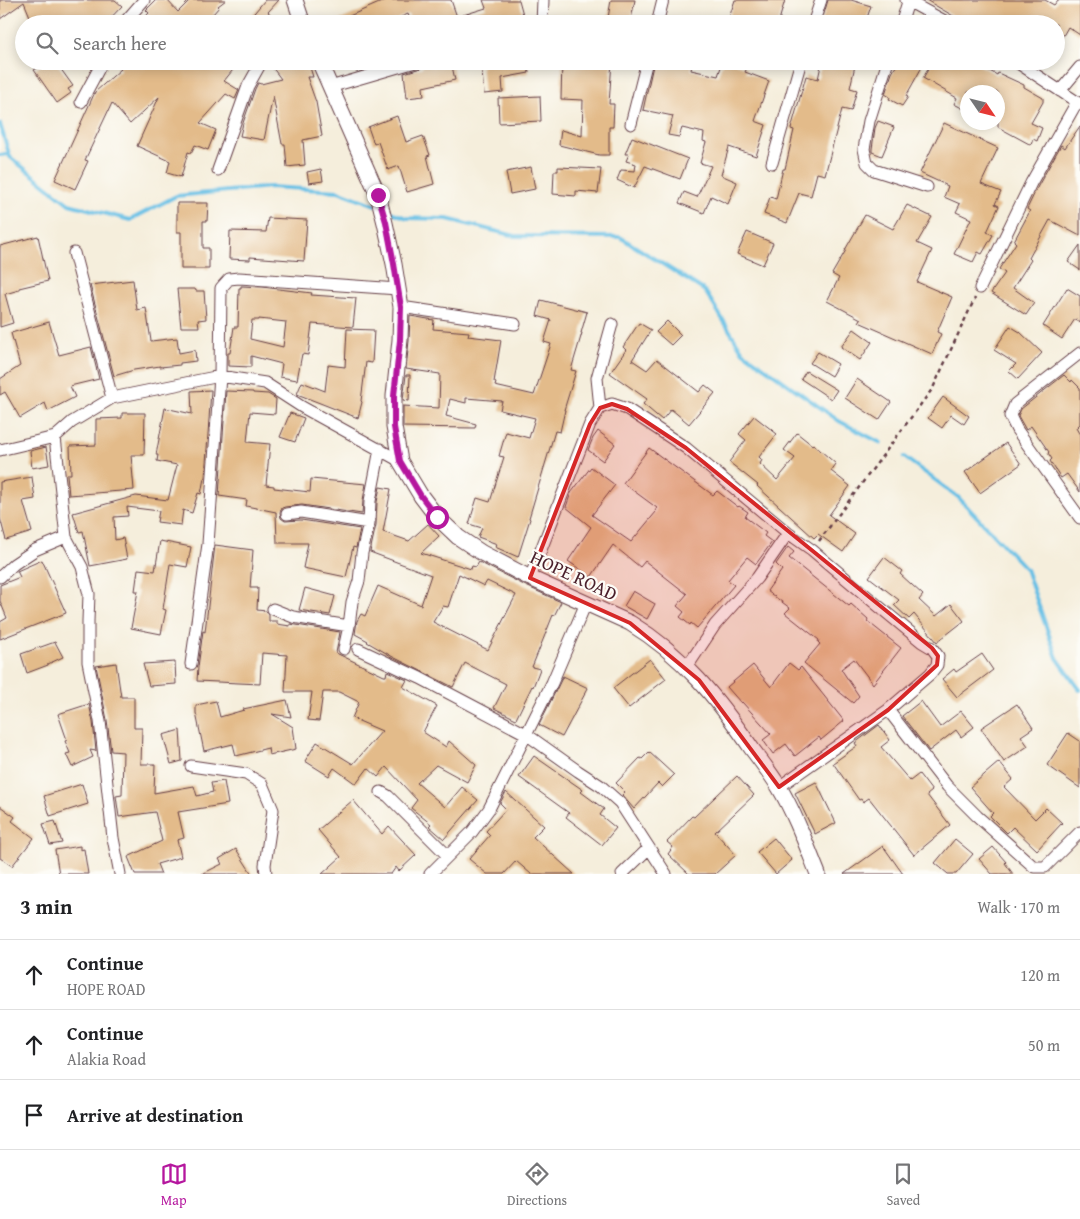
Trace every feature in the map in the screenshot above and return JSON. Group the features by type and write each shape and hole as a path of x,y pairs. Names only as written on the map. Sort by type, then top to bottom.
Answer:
{"street":[{"path":"131,15 144,0"},
{"path":"295,0 300,15"},
{"path":"542,0 542,15"},
{"path":"659,15 662,0"},
{"path":"816,15 821,0"},
{"path":"903,15 907,1 933,15"},
{"path":"1060,91 1080,67"},
{"path":"81,102 98,70"},
{"path":"218,170 248,86 257,70"},
{"name":"HOPE ROAD","path":"323,70 378,195 386,222 401,307 400,340 394,396 394,427 400,461 421,496 437,517 458,537 482,553 530,578 630,623 687,667 716,698 779,787 817,874"},
{"path":"330,87 388,70"},
{"path":"631,124 645,70"},
{"path":"772,163 798,70"},
{"path":"885,70 869,121 864,149 867,163 874,170 927,187"},
{"path":"980,288 1031,182 1079,103 1028,70"},
{"path":"74,253 112,398"},
{"path":"191,664 208,544 220,376 221,288 229,279 256,278 398,289"},
{"path":"401,307 515,324"},
{"path":"530,578 590,424 600,408 597,378 612,324"},
{"path":"1080,353 1015,404 1010,416 1017,430 1080,518"},
{"path":"0,450 55,437 72,422 112,398 220,376 265,383 302,407 400,461"},
{"path":"600,408 612,404 627,409 686,448 788,533 812,550 882,610 932,648 938,656 937,665 930,674 888,710 779,787"},
{"path":"55,437 66,537 82,567 89,594 88,662 100,721 113,838 120,874"},
{"path":"344,649 352,602 359,581 362,553 369,523 370,500 380,449"},
{"path":"287,514 301,512 369,523"},
{"path":"687,667 715,625 757,578 788,533"},
{"path":"0,577 14,564 36,550 66,537"},
{"path":"430,874 472,832 489,809 552,683 586,603"},
{"path":"273,609 293,617 349,626"},
{"path":"358,650 420,678 526,734 601,786 620,803 666,874"},
{"path":"888,710 947,786 977,816 1034,867 1045,867 1080,832"},
{"path":"191,766 246,774 262,784 273,810 265,865 266,874"},
{"path":"381,792 388,796 448,856"},
{"path":"622,874 649,848"}],"path":[{"path":"812,550 933,388 980,288"}],"highlighted area":[{"path":"612,404 627,409 686,448 932,648 938,656 937,665 888,710 779,787 699,680 630,623 530,578 590,424 600,408"}],"building":[{"path":"0,0 115,0 122,6 114,15 29,15 24,2 0,19"},
{"path":"156,0 167,0 178,12 190,0 226,0 218,6 213,14 214,15 147,15 149,13 146,10"},
{"path":"265,0 279,0 268,12 272,15 252,15"},
{"path":"386,0 451,0 456,15 408,14 352,15"},
{"path":"483,0 519,0 523,15 463,15 486,8"},
{"path":"611,0 635,0 632,15 608,15"},
{"path":"735,0 785,0 781,15 730,15"},
{"path":"828,0 851,0 871,6 868,15 824,15"},
{"path":"926,0 1045,0 1054,5 1058,0 1080,0 1080,35 1068,27 1065,32 1065,15 952,15"},
{"path":"34,70 61,70 73,86 68,89 71,93 57,103"},
{"path":"120,70 233,70 224,81 239,90 235,99 226,94 200,123 216,130 208,150 195,145 191,153 188,152 181,177 167,173 170,161 137,146 159,97 130,124 112,103 85,160 88,161 75,189 55,180 95,92"},
{"path":"274,70 311,70 313,77 307,77 316,102 322,136 303,140 305,165 287,167 285,144 282,144 273,96 264,140 240,136 258,83 281,79"},
{"path":"414,70 453,70 455,80 423,87 424,96 407,98 404,73"},
{"path":"482,70 528,70 529,73 502,78 503,92 484,94"},
{"path":"562,70 611,70 609,104 614,104 613,127 609,127 609,155 599,155 559,145 561,130 582,136 583,100 561,99"},
{"path":"652,70 691,70 718,76 720,70 746,70 745,72 769,81 755,121 766,125 756,156 729,147 721,175 737,182 728,204 711,196 704,213 679,203 684,192 697,197 711,166 700,163 706,142 703,141 704,133 682,128 679,137 668,135 673,116 643,110"},
{"path":"820,70 854,70 850,88 857,90 851,111 842,109 825,175 817,173 811,196 799,193 787,223 764,214 770,197 776,199 794,130 791,129 806,76 818,79"},
{"path":"894,70 920,70 902,106 889,99 890,97 885,94"},
{"path":"928,70 988,70 1024,85 1024,87 1043,98 1043,102 1031,123 1042,128 1037,141 1033,139 1031,145 1004,130 1005,85 960,85 960,107 954,104 957,98 923,78"},
{"path":"540,96 541,121 499,123 498,98"},
{"path":"397,116 406,142 423,136 430,155 427,156 434,184 407,192 399,166 388,170 378,142 374,144 368,127"},
{"path":"878,121 894,127 882,156 872,152 875,128"},
{"path":"944,123 998,148 981,184 1001,192 995,204 999,206 987,232 993,235 982,254 978,252 973,262 954,254 971,219 956,212 960,204 944,197 948,186 920,173"},
{"path":"1080,126 1080,236 1050,220 1029,258 1031,260 1013,288 1034,303 1026,315 991,293 1005,273 999,269 1016,243 1014,241 1030,211 1027,209 1038,186 1061,145 1065,148"},
{"path":"632,137 688,159 680,179 645,166 634,188 617,180 621,170 635,171 636,164 626,161 629,154 625,154"},
{"path":"531,167 535,189 510,194 506,172"},
{"path":"558,167 601,169 598,193 576,191 576,196 553,194 554,171 558,171"},
{"path":"321,169 323,181 309,183 307,172"},
{"path":"177,203 208,203 207,221 203,221 203,248 209,248 209,269 181,269 181,232 177,232"},
{"path":"907,205 932,217 917,243 932,250 917,282 952,297 937,332 941,334 932,354 859,322 861,319 827,301 839,278 832,274 865,215 893,229"},
{"path":"268,218 307,220 304,261 250,257 250,260 229,259 230,231 266,232"},
{"path":"747,232 773,243 763,265 737,254"},
{"path":"38,236 48,281 19,288 19,290 5,294 13,323 0,327 0,246"},
{"path":"1080,245 1080,270 1068,262"},
{"path":"133,280 137,310 146,308 151,341 177,338 179,353 195,350 196,361 180,363 180,365 134,370 114,376 90,285"},
{"path":"241,286 262,287 312,293 311,295 356,298 353,327 312,324 308,355 302,354 297,380 280,377 282,364 251,356 251,367 228,366 228,353 230,353 234,327 238,327 239,288","holes":["252,320 286,322 283,347 250,339"]},
{"path":"1067,288 1080,296 1080,323 1075,319 1062,339 1043,326"},
{"path":"177,289 204,291 206,319 198,320 199,327 181,327"},
{"path":"541,300 587,312 571,370 576,371 564,410 560,432 555,431 518,557 495,547 497,544 478,537 482,528 469,524 477,498 490,502 504,457 499,456 506,432 529,438 535,418 500,410 502,401 466,398 466,403 450,399 446,416 476,424 475,428 403,427 403,406 439,408 440,374 406,369 410,316 434,320 433,329 469,332 468,336 501,340 494,382 496,383 495,386 534,395 551,344 544,342 551,320 537,316"},
{"path":"667,321 681,335 671,345 656,332"},
{"path":"49,322 59,355 91,347 99,379 70,386 75,397 48,411 45,403 20,418 5,392 0,395 0,379 20,366 11,333"},
{"path":"639,323 651,330 632,360 647,370 657,359 699,392 705,385 715,393 689,424 671,409 662,420 643,404 647,399 610,373 626,350 623,347"},
{"path":"1010,326 1020,332 1042,353 1018,379 1009,371 1016,364 994,350"},
{"path":"347,329 374,330 372,363 366,362 362,402 358,418 297,394 302,382 325,391 328,365 345,367"},
{"path":"854,329 872,342 860,360 841,347"},
{"path":"818,352 838,364 831,376 810,363"},
{"path":"806,371 837,390 831,399 801,379"},
{"path":"406,375 410,375 409,401 403,400"},
{"path":"1064,375 1080,388 1080,424 1076,428 1080,435 1080,492 1067,474 1061,478 1050,461 1052,459 1049,452 1031,426 1026,430 1018,416 1021,409"},
{"path":"857,379 891,402 879,420 845,398"},
{"path":"211,390 205,478 201,494 198,493 192,513 183,510 181,525 157,522 159,511 127,507 128,516 114,517 115,540 123,538 127,559 90,566 83,531 79,532 73,513 136,496 168,500 177,465 157,461 158,455 156,455 165,408 192,414 191,391"},
{"path":"226,391 268,394 276,399 275,414 250,412 247,442 270,444 266,485 274,486 274,488 310,492 311,479 366,484 362,514 302,505 285,507 280,512 281,518 285,521 301,520 360,529 356,548 353,547 346,577 303,568 308,543 277,543 276,512 246,506 247,500 219,496"},
{"path":"943,397 969,416 964,424 951,415 942,428 928,418"},
{"path":"122,413 145,413 144,455 131,455 134,490 69,495 67,474 71,474 70,446 96,445 96,419 122,418"},
{"path":"290,413 304,418 295,442 280,437"},
{"path":"754,416 777,434 759,457 762,460 760,464 777,480 795,458 784,450 797,433 836,464 831,471 850,486 829,515 855,534 843,552 818,534 814,538 758,485 729,462 746,440 739,434"},
{"path":"598,431 615,444 603,461 588,450"},
{"path":"1006,443 1021,464 980,493 965,472"},
{"path":"46,447 49,465 32,468 30,451"},
{"path":"649,448 713,495 717,491 748,512 745,517 766,533 764,536 772,542 756,564 747,557 728,580 734,585 697,628 680,617 684,612 677,606 687,594 645,561 640,567 613,545 591,577 568,561 591,527 566,507 571,493 591,467 615,485 592,515 631,542 656,512 657,508 623,483"},
{"path":"32,477 35,499 23,501 32,532 6,540 0,518 0,482"},
{"path":"380,487 391,489 383,532 409,541 428,524 439,536 421,553 471,569 472,566 476,567 479,562 561,602 553,615 532,667 540,669 516,719 494,708 506,684 465,663 453,687 393,657 355,634 357,621 361,614 365,616 378,586 421,605 431,575 370,552 376,525","holes":["459,574 484,586 487,581 516,595 488,650 433,622 443,606 448,607"]},
{"path":"160,541 191,547 187,567 170,564 163,609 166,610 161,634 131,628 138,591 135,591 138,569 155,571"},
{"path":"215,545 253,550 250,588 258,588 257,610 266,611 269,615 269,621 277,621 277,624 290,626 290,624 340,632 336,653 384,676 386,676 387,671 407,680 403,687 437,706 423,732 446,747 449,741 476,765 467,782 436,765 417,783 445,807 462,787 478,800 444,839 429,826 431,824 411,808 417,800 386,767 378,777 368,768 356,784 334,768 329,776 305,761 317,742 353,764 382,731 352,718 359,702 339,692 323,692 319,721 308,720 312,692 285,692 287,655 262,653 260,684 197,681 203,631 205,632"},
{"path":"788,547 794,552 789,558 849,606 851,604 868,619 867,621 901,648 873,684 854,659 841,669 859,696 853,703 804,663 820,644 819,640 785,613 790,608 767,591 782,570 776,564"},
{"path":"884,557 902,571 900,574 923,595 919,600 936,616 951,604 964,621 937,642 914,614 909,619 894,605 899,600 869,577"},
{"path":"42,560 66,613 0,639 0,622 7,618 0,601 0,585 20,577 17,571"},
{"path":"305,588 335,596 330,615 299,610"},
{"path":"633,591 655,604 647,619 624,606"},
{"path":"55,642 63,657 27,673 21,654"},
{"path":"982,654 993,670 957,697 942,679 954,669 956,672"},
{"path":"650,659 666,679 629,708 613,688"},
{"path":"175,662 176,684 149,686 143,664"},
{"path":"116,663 121,697 134,697 134,728 142,728 141,764 155,764 154,793 194,786 197,796 213,792 211,783 224,781 228,804 178,812 184,838 177,840 181,857 157,864 161,874 135,874 128,857 162,841 155,812 119,817 116,796 122,795 123,752 111,751 96,666"},
{"path":"789,663 798,670 801,667 844,721 821,740 819,737 795,756 786,744 773,754 763,740 771,734 727,687 753,665 771,687"},
{"path":"563,676 588,688 562,737 539,725"},
{"path":"287,700 291,717 272,714 293,727 296,749 269,755 268,748 236,756 233,744 204,751 196,705 216,701 220,717 243,709"},
{"path":"921,701 940,727 961,711 974,727 961,737 956,730 929,751 902,716"},
{"path":"89,704 96,751 90,750 93,757 72,767 66,754 70,753 58,714"},
{"path":"1017,704 1033,728 1021,736 1028,746 1004,762 981,728"},
{"path":"879,725 890,740 881,747 910,781 919,774 932,791 927,795 950,825 914,855 869,798 863,802 861,799 859,800 833,763 857,746 855,743"},
{"path":"180,730 182,761 171,764 163,735"},
{"path":"1068,733 1080,741 1080,788 1047,765"},
{"path":"649,752 674,775 662,787 658,783 634,809 622,795 625,792 616,783 640,758 642,759"},
{"path":"534,756 583,790 581,792 604,809 600,815 616,828 602,845 566,817 569,813 519,777"},
{"path":"999,762 1013,779 1004,787 1035,819 1046,808 1062,823 1037,850 1013,827 1007,833 990,816 993,813 970,787"},
{"path":"737,776 754,795 715,832 736,855 715,874 689,874 668,854 673,847 667,842 692,816 694,817"},
{"path":"816,782 836,823 815,834 795,793"},
{"path":"82,784 88,804 50,816 44,796"},
{"path":"506,792 544,826 533,837 574,874 531,874 516,861 504,874 487,874 469,859 490,835 486,831 506,809 500,803"},
{"path":"353,800 382,834 389,826 416,855 399,871 396,867 391,874 322,874 341,857 318,830"},
{"path":"0,806 15,817 12,821 34,838 12,866 0,858"},
{"path":"55,821 62,843 50,845 43,824"},
{"path":"774,838 792,860 776,874 757,852"},
{"path":"955,839 973,854 956,874 948,874 935,863"},
{"path":"80,846 80,850 84,849 88,874 59,874 55,850"},
{"path":"883,846 903,874 844,874"},
{"path":"993,847 1006,862 1013,874 992,874 979,859"},
{"path":"236,849 252,874 202,874 222,864 219,859"}],"waterway":[{"path":"0,124 10,157 69,204 130,220 176,196 270,187 338,191 375,205"},
{"path":"0,155 9,154"},
{"path":"386,210 407,218 447,219 515,236 620,237 705,291 743,352 839,421 881,443"},
{"path":"904,457 958,497 1026,569 1057,658 1080,690"}],"route":[{"path":"378,195 386,222 401,307 400,340 394,396 394,427 400,461 421,496 437,517"}]}
